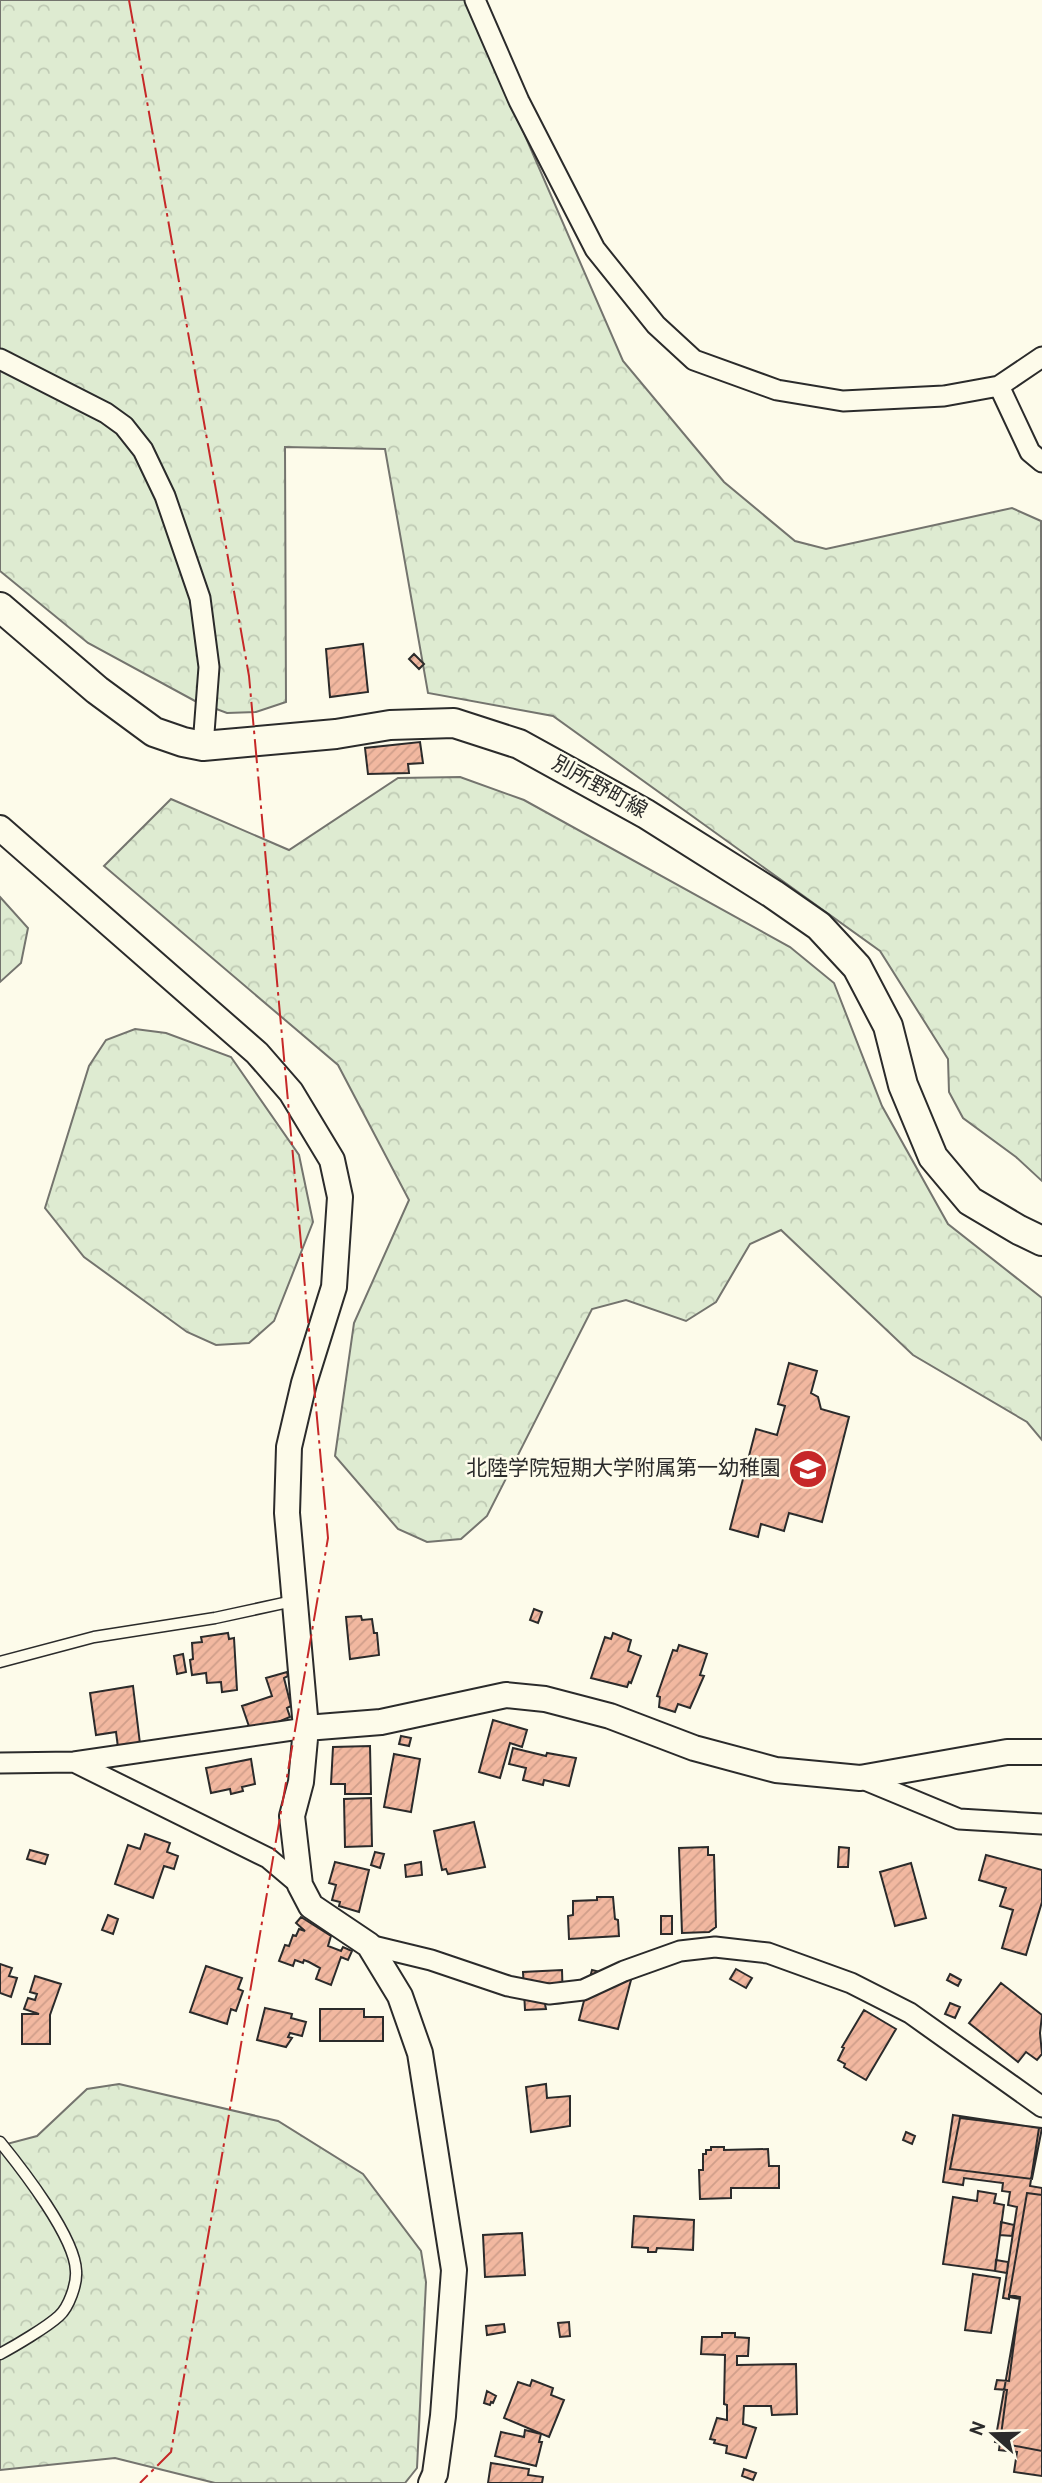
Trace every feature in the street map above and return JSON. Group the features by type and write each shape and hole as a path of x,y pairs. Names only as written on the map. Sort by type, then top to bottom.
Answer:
{"main road":[{"name":"別所野町線","path":"0,607 97,690 154,732 183,742 203,746 336,734 390,725 454,723 519,744 646,814 819,926 858,967 888,1026 903,1085 933,1157 970,1201 1042,1241"}],"street":[{"path":"475,0 519,101 595,249 656,325 694,360 777,390 843,401 944,396 999,386 1042,357"},
{"path":"0,359 106,413 124,426 143,450 164,496 200,598 209,667 203,746"},
{"path":"999,386 1030,452 1042,462"},
{"path":"0,828 257,1053 291,1092 332,1160 340,1197 334,1287 304,1383 289,1447 287,1513 306,1728 301,1782 292,1816 300,1885 311,1906 369,1945 430,1960 508,1986 549,1994 583,1990 624,1971 680,1951 715,1947 768,1953 850,1983 910,2013 1042,2106"},
{"path":"0,1763 74,1762 306,1728 381,1722 506,1695 545,1699 610,1716 694,1748 776,1770 860,1778 1007,1752 1042,1752"},
{"path":"74,1762 268,1858 300,1885"},
{"path":"860,1778 959,1819 1042,1824"},
{"path":"369,1945 400,1996 420,2053 454,2270 443,2416 435,2474 431,2483"}],"lane":[{"path":"0,1662 94,1637 215,1618 294,1600"},
{"path":"0,2142 33,2182 71,2250 76,2271 73,2290 60,2315 0,2354"}],"green space":[{"path":"0,0 466,0 623,361 724,482 795,541 826,549 1012,508 1041,521 1042,1181 1016,1157 963,1118 949,1092 948,1059 880,951 553,716 428,693 385,449 285,447 286,702 256,712 227,713 195,701 88,643 0,571"},
{"path":"460,777 524,800 790,947 834,983 882,1106 948,1224 1042,1298 1042,1440 1027,1422 913,1355 781,1230 750,1244 716,1302 686,1321 626,1300 592,1309 487,1516 461,1539 427,1542 398,1529 335,1456 354,1323 409,1200 338,1065 104,866 171,799 289,850 398,778"},
{"path":"0,897 28,928 21,963 0,982"},
{"path":"135,1029 166,1033 231,1057 299,1155 313,1222 274,1321 249,1343 216,1345 187,1332 84,1257 45,1208 89,1066 106,1040"},
{"path":"119,2084 278,2121 363,2174 421,2251 426,2282 417,2468 405,2483 215,2483 115,2458 0,2470 0,2138 7,2144 37,2136 87,2089"}],"building":[{"path":"363,644 368,692 330,697 326,649"},
{"path":"414,654 424,664 419,669 409,659"},
{"path":"420,742 423,763 408,764 409,773 368,774 365,748"},
{"path":"789,1363 817,1371 811,1393 818,1397 821,1409 849,1417 822,1522 789,1513 784,1531 761,1524 758,1537 730,1529 756,1429 777,1435 785,1406 778,1404"},
{"path":"534,1609 542,1612 538,1623 530,1620"},
{"path":"361,1616 362,1620 372,1619 374,1633 377,1633 379,1655 350,1659 346,1617"},
{"path":"228,1633 229,1639 234,1638 237,1690 222,1692 221,1682 207,1683 206,1673 192,1675 190,1660 193,1659 192,1643 202,1642 201,1637"},
{"path":"613,1633 631,1640 628,1651 641,1656 627,1687 591,1678 605,1637 611,1639"},
{"path":"679,1645 707,1654 700,1675 704,1676 690,1708 678,1704 675,1712 659,1707 660,1697 657,1696 673,1650 677,1651"},
{"path":"183,1654 186,1672 177,1674 174,1656"},
{"path":"287,1672 288,1676 284,1678 291,1706 287,1708 290,1717 268,1726 253,1738 242,1706 272,1696 266,1678"},
{"path":"133,1686 141,1752 119,1755 116,1732 96,1735 90,1693"},
{"path":"493,1720 527,1730 522,1747 510,1743 500,1778 479,1772"},
{"path":"401,1736 411,1738 409,1746 399,1744"},
{"path":"370,1746 371,1794 345,1794 345,1784 331,1784 333,1747"},
{"path":"513,1748 546,1756 547,1753 576,1758 569,1786 544,1780 543,1785 523,1780 526,1768 509,1764"},
{"path":"394,1754 420,1759 411,1812 384,1807"},
{"path":"251,1759 255,1784 242,1787 243,1791 231,1794 230,1789 211,1793 206,1768"},
{"path":"371,1798 372,1846 345,1847 344,1799"},
{"path":"474,1822 485,1867 448,1874 446,1869 442,1870 434,1831"},
{"path":"145,1834 170,1843 167,1852 178,1856 174,1869 164,1866 153,1898 115,1884 128,1845 140,1849"},
{"path":"708,1847 708,1855 714,1855 716,1927 709,1932 682,1933 679,1848"},
{"path":"839,1847 849,1848 848,1867 838,1867"},
{"path":"30,1850 48,1855 45,1864 27,1859"},
{"path":"375,1852 384,1854 380,1868 371,1865"},
{"path":"986,1855 1042,1870 1042,1902 1026,1955 1002,1948 1013,1910 1000,1906 1006,1888 979,1880"},
{"path":"335,1862 369,1870 359,1912 339,1906 340,1902 332,1900 336,1885 329,1883"},
{"path":"421,1862 422,1875 406,1877 405,1865"},
{"path":"911,1863 926,1918 895,1926 880,1872"},
{"path":"597,1897 613,1897 619,1936 569,1939 568,1916 573,1915 573,1901 597,1900"},
{"path":"108,1915 118,1919 113,1934 102,1930"},
{"path":"661,1916 672,1916 672,1934 661,1934"},
{"path":"301,1917 331,1936 328,1946 341,1951 343,1947 352,1951 348,1960 341,1957 331,1985 316,1979 320,1968 309,1962 295,1960 293,1966 279,1961 285,1945 289,1946 293,1935 296,1936 299,1929 305,1931 296,1923"},
{"path":"0,1964 12,1968 9,1976 17,1978 11,1997 0,1993"},
{"path":"206,1966 242,1978 238,1989 243,1991 236,2011 231,2009 227,2024 190,2012"},
{"path":"736,1969 752,1978 746,1988 730,1979"},
{"path":"562,1970 563,2003 545,2004 546,2009 525,2010 523,1972"},
{"path":"592,1970 631,1980 618,2029 579,2020"},
{"path":"950,1974 961,1980 958,1986 947,1980"},
{"path":"35,1976 61,1984 50,2015 50,2044 22,2044 22,2014 39,2014 24,2009 28,1998 35,2000 37,1994 30,1992"},
{"path":"1001,1983 1042,2015 1042,2054 1037,2060 1026,2052 1018,2062 969,2023"},
{"path":"950,2003 960,2007 955,2018 945,2014"},
{"path":"265,2008 292,2014 291,2018 306,2022 302,2036 290,2033 288,2037 292,2038 286,2047 257,2040"},
{"path":"320,2009 364,2009 364,2017 383,2017 383,2041 320,2041"},
{"path":"864,2010 896,2029 866,2080 844,2067 845,2064 838,2060 844,2048 842,2047"},
{"path":"546,2084 547,2098 570,2096 570,2126 531,2132 526,2087"},
{"path":"953,2115 1039,2128 1030,2186 1042,2188 1042,2476 1014,2472 1017,2452 999,2450 1007,2390 995,2389 997,2380 1009,2381 1020,2297 1009,2295 1009,2299 1003,2298 1017,2207 1008,2205 1010,2192 1002,2191 1003,2183 964,2178 963,2185 943,2182"},
{"path":"960,2118 1042,2128 1032,2179 950,2169"},
{"path":"906,2132 915,2136 912,2144 903,2140"},
{"path":"711,2147 724,2147 724,2150 768,2149 769,2166 779,2166 779,2188 731,2188 731,2198 700,2199 699,2170 703,2170 703,2154 706,2154 706,2150 711,2150"},
{"path":"978,2191 996,2194 994,2203 1004,2205 995,2271 943,2264 953,2197 977,2201"},
{"path":"1027,2193 1042,2195 1042,2451 995,2442 1020,2299 1009,2297"},
{"path":"634,2216 694,2220 693,2250 657,2248 656,2252 648,2252 648,2248 632,2247"},
{"path":"1001,2222 1014,2225 1012,2236 1000,2235"},
{"path":"522,2233 525,2275 485,2277 483,2235"},
{"path":"996,2260 1008,2262 1007,2273 995,2271"},
{"path":"973,2274 1000,2278 991,2333 965,2330"},
{"path":"569,2322 570,2336 560,2337 558,2323"},
{"path":"504,2324 505,2332 487,2335 486,2326"},
{"path":"722,2333 735,2333 735,2337 749,2338 748,2356 737,2356 737,2365 796,2364 797,2414 772,2415 771,2406 744,2406 743,2424 756,2428 746,2458 726,2453 727,2446 714,2443 715,2440 710,2439 717,2418 727,2420 727,2405 724,2404 725,2355 701,2354 702,2337 722,2337"},
{"path":"532,2380 553,2388 551,2395 564,2400 549,2437 504,2418 518,2382 530,2386"},
{"path":"487,2391 496,2396 490,2405 484,2403"},
{"path":"525,2430 541,2434 539,2442 542,2442 536,2466 495,2456 501,2432 524,2437"},
{"path":"491,2463 529,2469 528,2475 543,2477 542,2483 488,2483"},
{"path":"744,2469 756,2473 753,2480 742,2476"}],"power":[{"path":"129,0 249,676 328,1538 171,2452 140,2483"}],"place":[{"name":"北陸学院短期大学附属第一幼稚園","path":"808,1469"}]}
